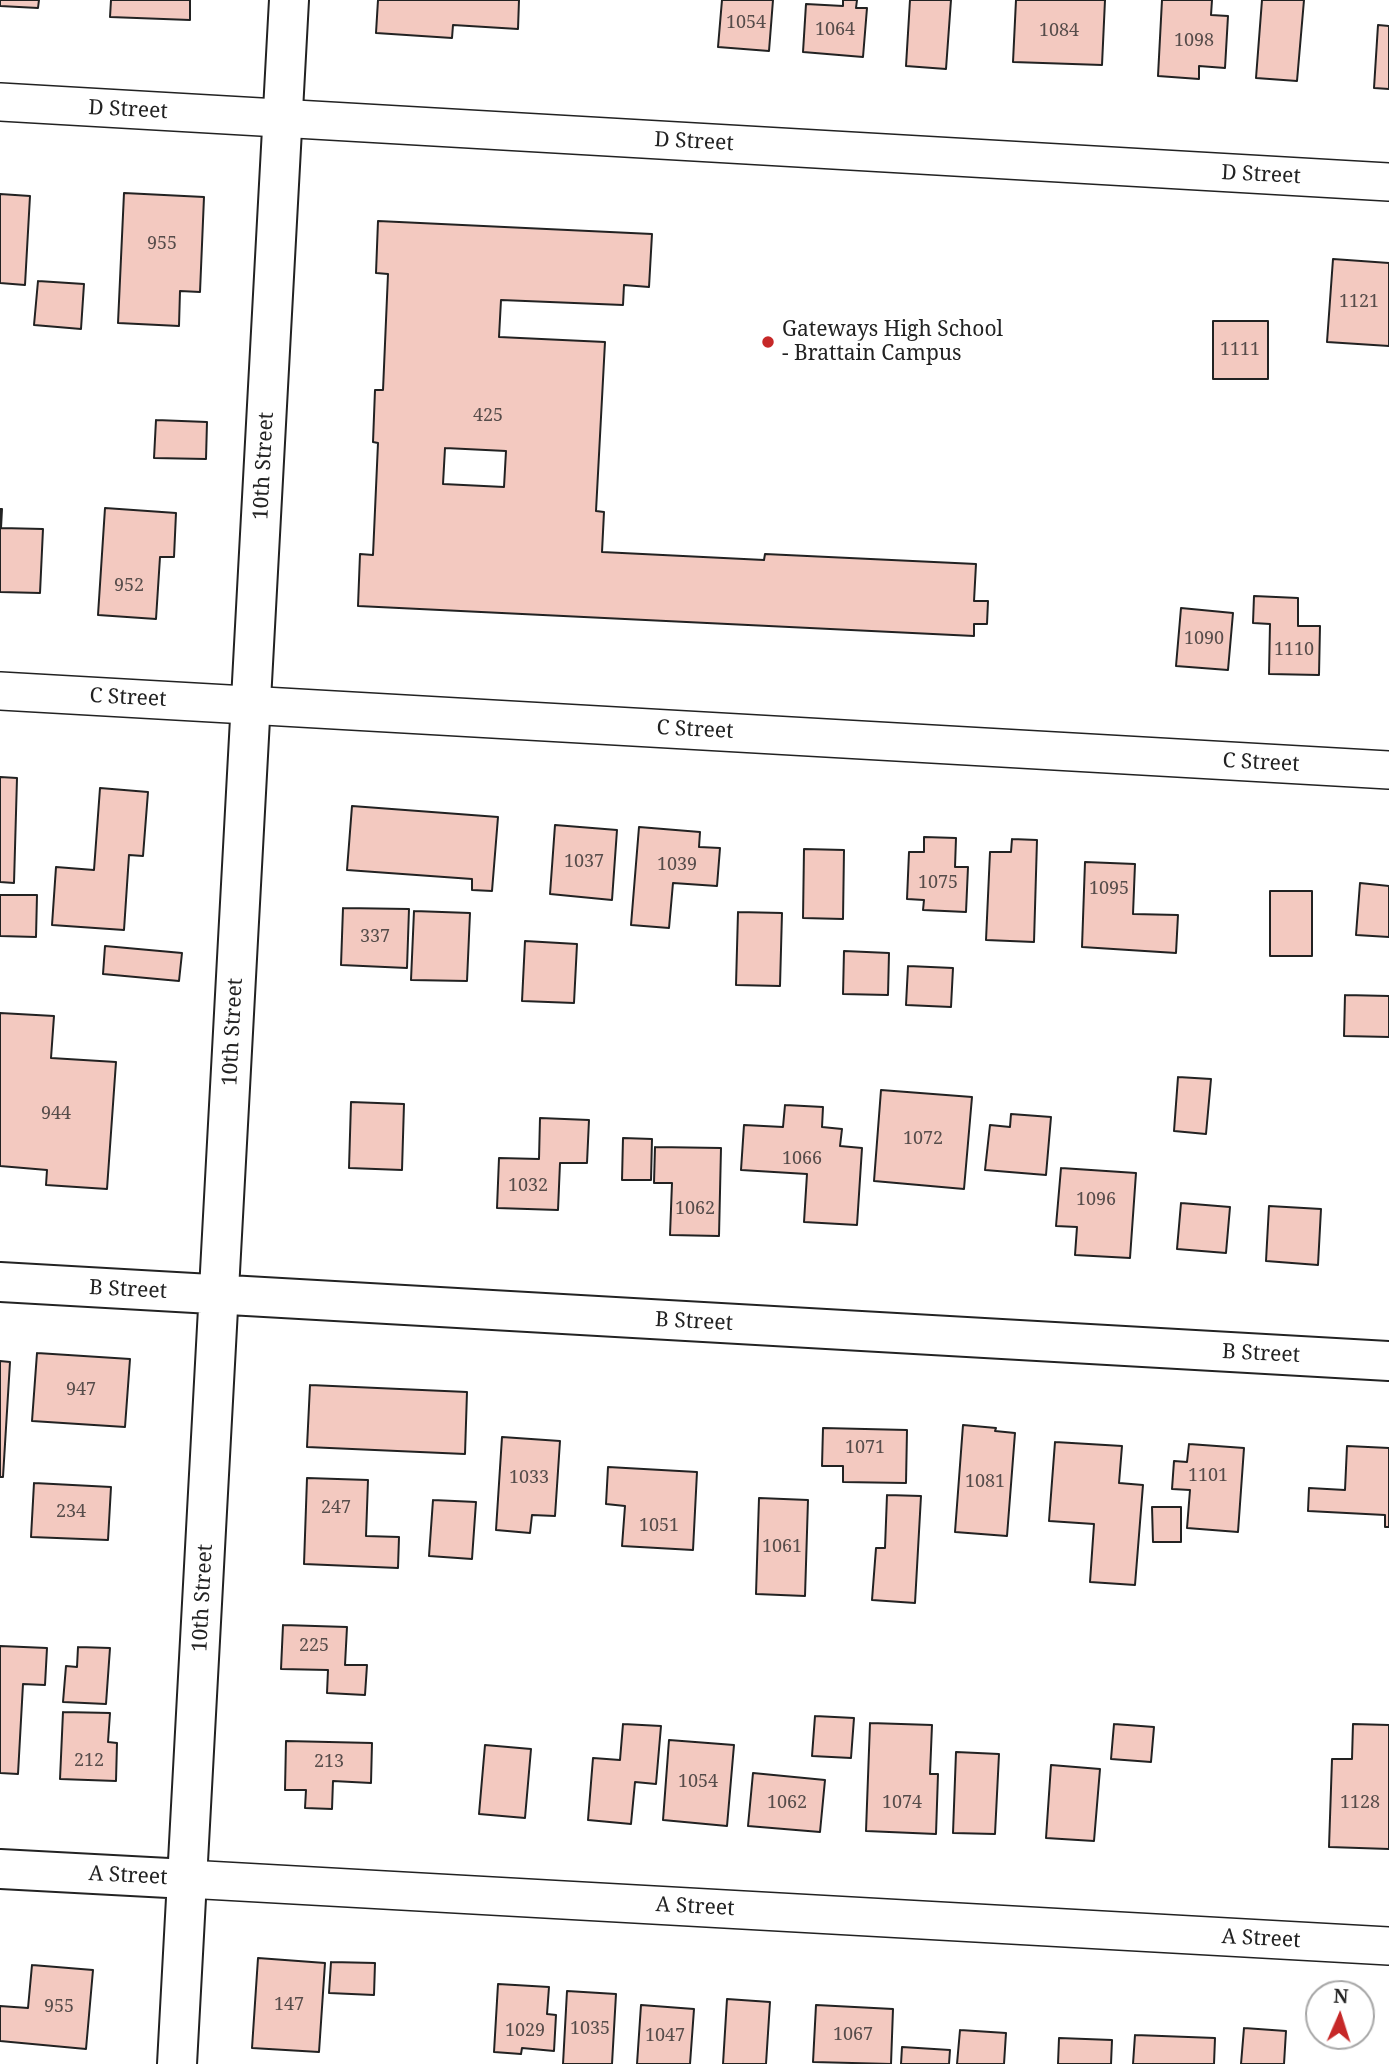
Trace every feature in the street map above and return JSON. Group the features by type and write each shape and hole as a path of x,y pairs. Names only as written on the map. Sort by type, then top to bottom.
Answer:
{"street":[{"name":"10th Street","path":"177,2064 289,0"},
{"name":"D Street","path":"0,102 1389,182"},
{"name":"C Street","path":"0,691 1389,770"},
{"name":"B Street","path":"0,1282 1389,1362"},
{"name":"A Street","path":"0,1869 1389,1946"}],"building":[{"path":"0,0 39,0 38,8 0,6"},
{"path":"111,0 190,0 190,20 110,17"},
{"path":"378,0 519,0 518,29 453,25 452,38 376,33"},
{"path":"722,0 773,0 769,51 718,47"},
{"path":"843,0 857,0 856,8 867,8 863,57 803,52 806,4 843,6"},
{"path":"910,0 951,0 946,69 906,66"},
{"path":"1016,0 1105,0 1102,65 1013,62"},
{"path":"1162,0 1212,0 1211,15 1228,16 1225,68 1199,66 1199,79 1158,76"},
{"path":"1262,0 1304,0 1297,81 1256,78"},
{"path":"1378,25 1389,26 1389,89 1374,88"},
{"path":"124,193 204,197 200,292 180,291 179,326 118,323"},
{"path":"0,194 30,196 25,285 0,283"},
{"path":"378,221 652,234 649,287 624,285 623,305 501,300 499,337 605,342 596,511 604,512 602,552 764,560 765,554 976,564 974,601 988,601 987,624 974,624 974,636 358,606 360,554 373,555 378,443 373,442 375,390 383,390 388,274 376,273","holes":["445,448 506,451 504,487 443,484"]},
{"path":"1333,259 1389,263 1389,346 1327,342"},
{"path":"38,281 84,284 81,329 34,325"},
{"path":"1213,321 1268,321 1268,379 1213,379"},
{"path":"156,420 207,422 206,459 154,458"},
{"path":"105,508 176,513 174,557 160,557 156,619 98,615"},
{"path":"0,509 1,528 43,529 40,593 0,592"},
{"path":"1254,596 1298,598 1298,626 1320,626 1319,675 1269,674 1270,624 1253,623"},
{"path":"1181,608 1233,613 1228,670 1176,666"},
{"path":"0,777 17,778 14,883 0,882"},
{"path":"100,788 148,792 143,856 129,855 124,930 52,925 56,867 94,870"},
{"path":"352,806 498,817 492,891 472,890 472,879 347,870"},
{"path":"555,825 617,830 612,900 550,894"},
{"path":"639,827 700,832 699,847 720,848 717,886 673,883 669,928 631,925"},
{"path":"924,837 956,838 955,867 968,867 966,912 923,910 924,900 907,899 909,852 924,852"},
{"path":"1012,839 1037,840 1034,942 986,940 990,852 1011,852"},
{"path":"804,849 844,850 843,919 803,918"},
{"path":"1085,862 1135,864 1133,914 1178,915 1176,953 1082,947"},
{"path":"1360,883 1389,886 1389,937 1356,935"},
{"path":"1270,891 1312,891 1312,956 1270,956"},
{"path":"0,895 37,895 36,937 0,936"},
{"path":"343,908 409,909 407,968 341,965"},
{"path":"414,911 470,913 467,981 411,980"},
{"path":"738,912 782,913 780,986 736,985"},
{"path":"525,941 577,944 574,1003 522,1001"},
{"path":"105,946 182,953 179,981 103,974"},
{"path":"844,951 889,953 888,995 843,994"},
{"path":"908,966 953,968 951,1007 906,1005"},
{"path":"1345,995 1389,996 1389,1037 1344,1036"},
{"path":"0,1013 54,1016 51,1058 116,1062 107,1189 46,1185 47,1170 0,1166"},
{"path":"1178,1077 1211,1079 1206,1134 1174,1131"},
{"path":"881,1090 972,1097 964,1189 874,1181"},
{"path":"351,1102 404,1104 402,1170 349,1168"},
{"path":"785,1105 823,1107 822,1127 842,1129 840,1146 862,1148 857,1225 804,1222 807,1174 741,1170 744,1125 783,1127"},
{"path":"1011,1114 1051,1117 1046,1175 985,1170 990,1125 1010,1127"},
{"path":"540,1118 589,1120 587,1163 560,1163 558,1210 497,1208 499,1158 539,1159"},
{"path":"623,1138 652,1139 651,1180 622,1180"},
{"path":"655,1147 721,1148 719,1236 670,1235 672,1183 654,1183"},
{"path":"1061,1168 1136,1173 1130,1258 1075,1255 1077,1227 1056,1226"},
{"path":"1181,1203 1230,1207 1226,1253 1177,1249"},
{"path":"1269,1206 1321,1209 1318,1265 1266,1261"},
{"path":"37,1353 130,1359 125,1427 32,1421"},
{"path":"0,1361 10,1362 3,1477 0,1477"},
{"path":"310,1385 467,1392 465,1454 307,1447"},
{"path":"963,1425 1015,1433 1007,1536 955,1532"},
{"path":"823,1428 907,1430 906,1483 843,1482 843,1466 822,1466"},
{"path":"502,1437 560,1441 555,1516 532,1515 530,1533 496,1530"},
{"path":"1055,1442 1122,1446 1119,1483 1143,1485 1135,1585 1090,1582 1094,1524 1049,1521"},
{"path":"1189,1444 1244,1448 1238,1532 1187,1528 1190,1490 1172,1489 1174,1461 1187,1462"},
{"path":"1347,1446 1389,1448 1389,1527 1385,1527 1385,1515 1308,1511 1309,1488 1345,1490"},
{"path":"608,1467 697,1472 693,1550 622,1546 625,1506 606,1504"},
{"path":"307,1478 368,1480 366,1536 399,1537 398,1568 304,1564"},
{"path":"34,1483 111,1487 108,1540 31,1537"},
{"path":"887,1495 921,1496 915,1603 872,1600 876,1548 885,1548"},
{"path":"759,1498 808,1500 805,1596 756,1594"},
{"path":"433,1500 476,1502 472,1559 429,1556"},
{"path":"1152,1507 1181,1507 1181,1542 1153,1542"},
{"path":"283,1625 347,1627 345,1665 367,1665 365,1695 327,1693 328,1670 281,1669"},
{"path":"0,1646 47,1648 45,1685 23,1684 18,1774 0,1773"},
{"path":"78,1647 110,1648 106,1704 63,1702 66,1666 77,1667"},
{"path":"63,1712 110,1713 108,1742 117,1743 116,1781 60,1779"},
{"path":"815,1716 854,1718 851,1758 812,1756"},
{"path":"870,1723 932,1725 930,1774 938,1774 936,1834 866,1831"},
{"path":"623,1724 661,1726 656,1784 635,1782 631,1824 588,1820 593,1758 620,1760"},
{"path":"1114,1724 1154,1727 1151,1762 1111,1759"},
{"path":"1353,1724 1389,1725 1389,1849 1329,1847 1332,1759 1352,1759"},
{"path":"669,1740 734,1745 727,1826 663,1820"},
{"path":"286,1741 372,1743 371,1783 333,1781 332,1809 305,1808 306,1790 285,1790"},
{"path":"485,1745 531,1749 525,1818 479,1814"},
{"path":"956,1752 999,1754 995,1834 953,1833"},
{"path":"1051,1765 1100,1769 1094,1841 1046,1838"},
{"path":"753,1773 825,1780 820,1832 748,1826"},
{"path":"258,1958 325,1963 319,2052 252,2048"},
{"path":"331,1962 375,1963 374,1995 329,1993"},
{"path":"32,1965 93,1970 86,2049 0,2041 0,2006 28,2008"},
{"path":"498,1984 549,1987 547,2014 556,2015 554,2051 522,2048 521,2054 494,2052"},
{"path":"567,1991 616,1994 612,2064 563,2064"},
{"path":"727,1999 770,2002 766,2064 723,2064"},
{"path":"641,2005 694,2009 690,2064 637,2064"},
{"path":"816,2005 893,2009 891,2064 813,2062"},
{"path":"1244,2028 1286,2031 1284,2064 1241,2064"},
{"path":"960,2030 1006,2033 1004,2064 957,2064"},
{"path":"1135,2035 1215,2038 1214,2064 1133,2064"},
{"path":"1059,2038 1112,2040 1111,2064 1058,2064"},
{"path":"902,2047 950,2050 949,2064 901,2064"}],"place":[{"name":"Gateways High School - Brattain Campus","path":"768,342"}]}
